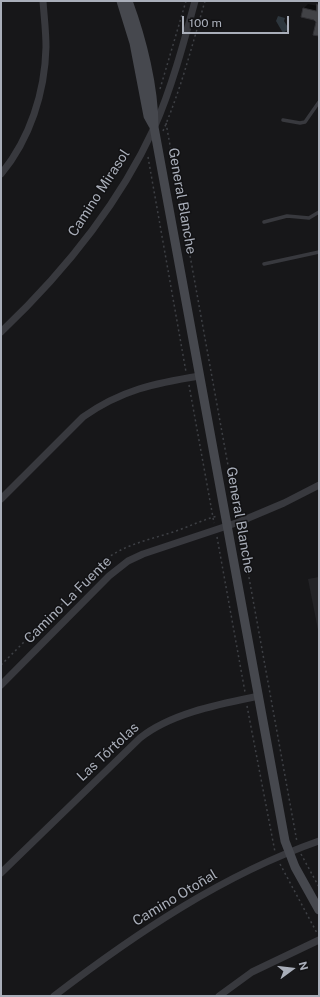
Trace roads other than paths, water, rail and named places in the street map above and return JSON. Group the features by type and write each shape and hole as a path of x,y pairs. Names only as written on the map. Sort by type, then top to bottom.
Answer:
{"main road":[{"name":"General Blanche","path":"121,1 134,43 148,116 154,127"},
{"name":"General Blanche","path":"128,1 138,30 154,109 154,127 285,841 295,867 319,910"}],"street":[{"path":"1,174 11,161 24,138 42,87 46,48 43,1"},
{"name":"Camino Mirasol","path":"1,332 46,286 80,246 125,182 154,127 168,90 195,1"},
{"path":"1,499 83,417 96,407 117,396 145,386 200,376"},
{"name":"Camino La Fuente","path":"1,685 121,565 143,554 238,522 284,503 319,485"},
{"name":"Las Tórtolas","path":"1,873 146,733 160,724 180,716 259,696"},
{"name":"Camino Otoñal","path":"54,996 113,952 160,920 217,887 277,857 319,841"},
{"path":"219,996 252,972 319,940"}],"lane":[{"path":"283,120 300,123 305,122 319,102"},
{"path":"264,222 287,216 309,218 319,212"},
{"path":"264,264 319,252"}]}
